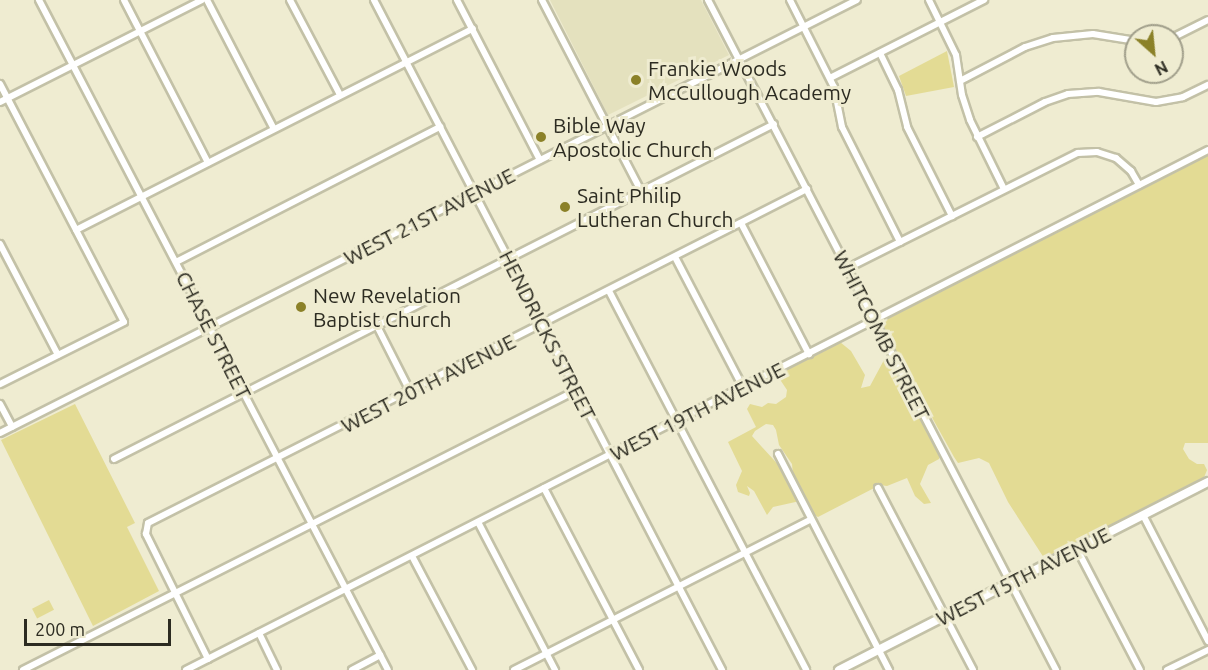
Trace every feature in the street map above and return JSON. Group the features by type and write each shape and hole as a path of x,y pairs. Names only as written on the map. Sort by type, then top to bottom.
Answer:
{"main road":[{"name":"WEST 15TH AVENUE","path":"839,670 1208,482"}],"street":[{"name":"CHASE STREET","path":"39,0 388,670"},
{"path":"123,0 208,163"},
{"path":"0,102 202,0"},
{"path":"207,0 274,129"},
{"path":"290,0 340,95"},
{"name":"HENDRICKS STREET","path":"374,0 722,670"},
{"path":"458,0 540,160"},
{"path":"542,0 641,191"},
{"name":"WHITCOMB STREET","path":"708,0 1056,670"},
{"path":"790,0 837,94 842,127 900,242"},
{"name":"WEST 21ST AVENUE","path":"0,433 857,0"},
{"path":"929,0 957,56 966,110 1004,189"},
{"path":"830,78 984,0"},
{"path":"1184,32 1208,20"},
{"path":"76,230 472,29"},
{"path":"960,81 1025,47 1053,38 1093,33 1124,39"},
{"path":"880,53 898,90 905,123 952,216"},
{"path":"0,84 124,322 0,384"},
{"path":"977,137 1045,102 1068,94 1099,92 1156,102 1183,97 1208,85"},
{"path":"114,459 774,124"},
{"path":"176,262 440,127"},
{"name":"WEST 19TH AVENUE","path":"186,670 1208,150"},
{"path":"848,268 1066,157 1091,151 1103,153 1121,161 1139,185"},
{"name":"WEST 20TH AVENUE","path":"176,593 146,534 146,527 807,189"},
{"path":"741,223 809,354"},
{"path":"0,244 58,355"},
{"path":"675,256 743,387"},
{"path":"609,291 806,670"},
{"path":"376,326 410,392"},
{"path":"22,670 577,390"},
{"path":"0,404 12,427"},
{"path":"778,454 889,670"},
{"path":"544,488 639,670"},
{"path":"878,488 973,670"},
{"path":"1143,515 1208,641"},
{"path":"514,670 811,519"},
{"path":"478,522 555,670"},
{"path":"1077,549 1140,670"},
{"path":"412,556 472,670"},
{"path":"176,593 208,659"},
{"path":"259,633 278,670"},
{"path":"1167,670 1208,650"},
{"path":"352,670 380,655"}],"shaded area":[{"name":"Frankie Woods McCullough Academy","path":"550,0 701,0 729,55 608,115"},
{"path":"947,51 954,87 906,96 899,76"},
{"path":"1208,155 1208,443 1185,443 1183,449 1189,459 1197,464 1204,464 1207,470 1203,480 1044,558 1008,502 989,463 979,458 958,463 879,322"},
{"path":"840,342 851,351 865,375 861,388 870,386 884,360 903,382 940,453 939,459 928,465 920,484 931,503 924,504 915,496 907,478 887,486 880,485 818,517 813,514 793,475 792,464 779,445 776,430 773,425 766,424 755,431 752,436 784,471 800,501 773,507 767,515 754,491 747,486 749,496 738,492 736,485 742,471 728,442 756,427 747,409 750,404 762,407 768,403 776,404 786,397 787,390 777,375"},
{"path":"75,404 135,523 127,527 159,591 93,626 1,440"},
{"path":"49,600 54,610 37,618 32,609"}],"place":[{"name":"Frankie Woods McCullough Academy","path":"636,80"},
{"name":"Bible Way Apostolic Church","path":"541,137"},
{"name":"Saint Philip Lutheran Church","path":"565,207"},
{"name":"New Revelation Baptist Church","path":"301,307"}]}
